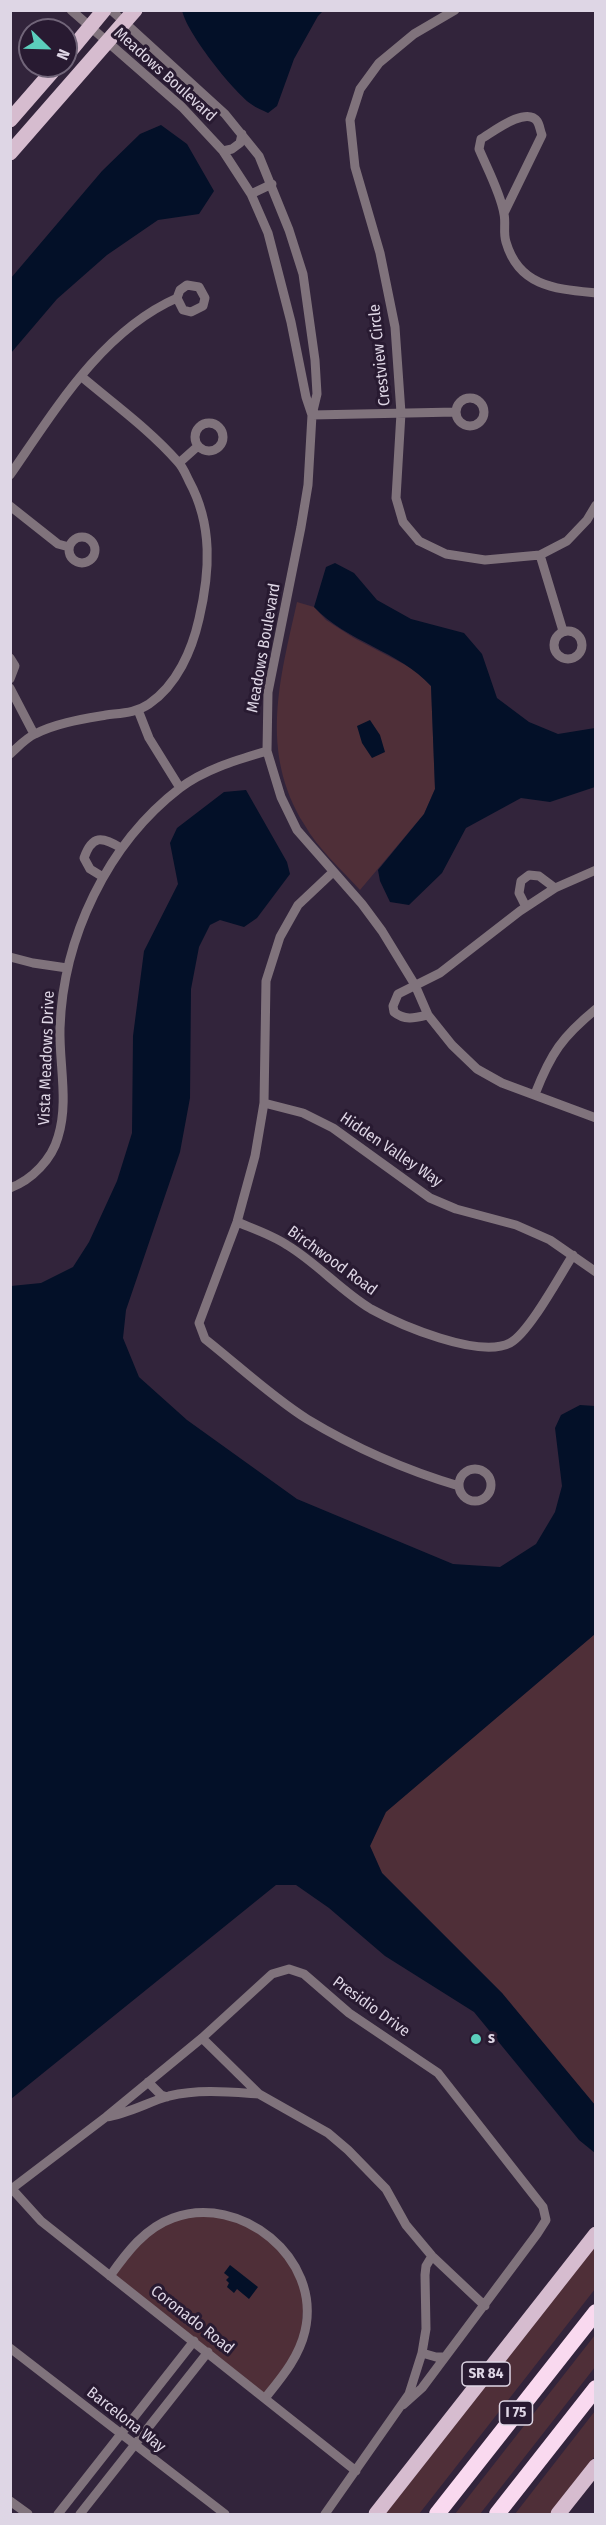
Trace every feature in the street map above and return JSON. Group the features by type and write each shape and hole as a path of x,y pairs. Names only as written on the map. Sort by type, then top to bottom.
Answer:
{"highway":[{"name":"I 75","path":"437,2514 596,2312"},
{"path":"497,2514 596,2388"}],"main road":[{"path":"78,42 104,10"},
{"path":"10,153 135,10"},
{"path":"10,120 47,78"},
{"name":"SR 84","path":"376,2514 596,2234"},
{"path":"558,2514 596,2466"}],"street":[{"name":"Meadows Boulevard","path":"71,10 182,107 223,151 251,194 268,234 312,415"},
{"name":"Meadows Boulevard","path":"111,10 225,114 259,156 272,184 303,274 315,360 317,394 312,415 308,485 268,692 267,751 281,797 297,830 376,922 415,985 428,1015 452,1045 477,1069 502,1083 596,1118"},
{"name":"Crestview Circle","path":"455,10 414,34 379,63 360,90 350,120 355,167 380,253 395,327 401,413 396,498 403,522 419,541 446,554 485,560 540,555 567,541 587,520 596,505"},
{"path":"504,213 542,135 538,122 531,116 521,116 480,139 479,149 504,213 505,241 516,266 538,283 561,289 596,293"},
{"path":"223,151 232,149 240,143 242,134"},
{"path":"251,194 272,184"},
{"path":"10,475 49,419 111,343 162,305 177,298"},
{"path":"10,754 34,734 68,722 138,710 164,692 186,658 194,638 203,601 208,565 206,529 197,495 179,463 147,432 82,377"},
{"path":"312,415 456,412"},
{"path":"179,463 198,446"},
{"path":"10,506 58,544 69,547"},
{"path":"540,555 563,631"},
{"path":"10,658 15,670 10,679"},
{"path":"10,688 34,734"},
{"path":"138,710 148,738 180,788"},
{"name":"Vista Meadows Drive","path":"10,1188 24,1183 47,1160 58,1139 63,1117 60,1028 67,968 84,916 103,877 122,848 180,788 204,773 230,762 267,751"},
{"path":"103,877 90,868 84,858 88,846 95,841 107,839 122,848"},
{"path":"428,1015 407,1019 394,1012 393,1006 398,994 415,985 427,982 526,907 555,888 596,870"},
{"path":"333,872 298,904 280,937 266,981 264,1103 255,1156 237,1222 199,1323 205,1339 306,1418 368,1452 425,1476 459,1486"},
{"path":"526,907 519,893 521,881 529,875 539,876 555,888"},
{"path":"10,957 67,968"},
{"path":"535,1094 549,1059 573,1028 596,1009"},
{"name":"Hidden Valley Way","path":"264,1103 303,1113 333,1128 430,1197 456,1209 516,1225 550,1240 596,1272"},
{"name":"Birchwood Road","path":"237,1222 288,1245 371,1309 418,1330 473,1347 498,1348 512,1342 523,1332 573,1255"},
{"name":"Presidio Drive","path":"11,2190 106,2117 202,2038 272,1974 289,1969 304,1974 349,2013 438,2073 543,2206 546,2220 485,2306 422,2388 403,2405"},
{"path":"202,2038 260,2094 328,2133 348,2150 386,2189 406,2224 432,2256 485,2306"},
{"path":"148,2082 161,2095 167,2097"},
{"path":"106,2117 118,2115 167,2097 201,2091 260,2094"},
{"name":"Coronado Road","path":"11,2190 41,2221 266,2397 356,2471"},
{"path":"110,2276 143,2235 171,2218 193,2212 239,2218 269,2236 293,2261 304,2289 306,2328 301,2346 290,2365 266,2397"},
{"name":"Presidio Drive","path":"325,2514 409,2394 422,2353 426,2321 425,2275 426,2266 432,2256"},
{"path":"58,2514 194,2341"},
{"name":"Barcelona Way","path":"10,2348 225,2514"},
{"path":"80,2514 208,2352"},
{"path":"422,2353 445,2357"},
{"path":"10,2501 28,2514"}],"shaded area":[{"path":"297,602 314,607 326,620 354,638 415,670 431,686 435,789 424,814 360,890 323,850 304,824 290,797 282,769 277,714"},
{"path":"595,1634 595,2105 502,1993 382,1873 370,1846 385,1812"},
{"path":"193,2212 239,2218 281,2247 304,2289 301,2347 266,2397 110,2276 143,2235"},
{"path":"595,2245 595,2289 419,2514 385,2514"},
{"path":"595,2335 595,2367 480,2514 455,2514"},
{"path":"595,2411 595,2456 550,2514 515,2514"}],"water":[{"path":"182,10 323,11 294,59 277,106 268,113 251,104 222,74 192,32"},
{"path":"161,125 187,144 214,191 199,214 158,220 107,255 57,299 11,353 11,278 102,171 140,134"},
{"path":"335,563 354,573 377,600 411,619 464,633 482,654 497,698 529,722 558,734 595,728 595,787 550,802 521,798 466,828 442,873 409,905 390,902 380,881 378,870 424,814 435,789 431,686 404,664 342,629 314,607 326,567"},
{"path":"370,720 380,735 385,752 372,758 362,743 357,726"},
{"path":"246,790 287,862 290,874 257,918 244,927 220,920 210,925 199,947 191,989 190,1098 180,1152 126,1310 123,1338 139,1377 187,1420 297,1499 453,1564 500,1567 536,1544 555,1512 562,1486 555,1428 561,1415 580,1405 595,1406 595,1634 386,1812 370,1846 382,1873 502,1993 595,2105 595,2153 579,2140 474,2012 385,1956 329,1908 296,1885 276,1885 11,2099 11,1286 41,1283 73,1267 89,1242 117,1181 132,1133 133,1036 144,951 178,884 170,843 177,828 224,792"},
{"path":"230,2265 258,2287 249,2299 237,2289 234,2293 227,2287 229,2283 226,2280 229,2277 224,2273"}],"place":[{"name":"s","path":"476,2039"}]}
